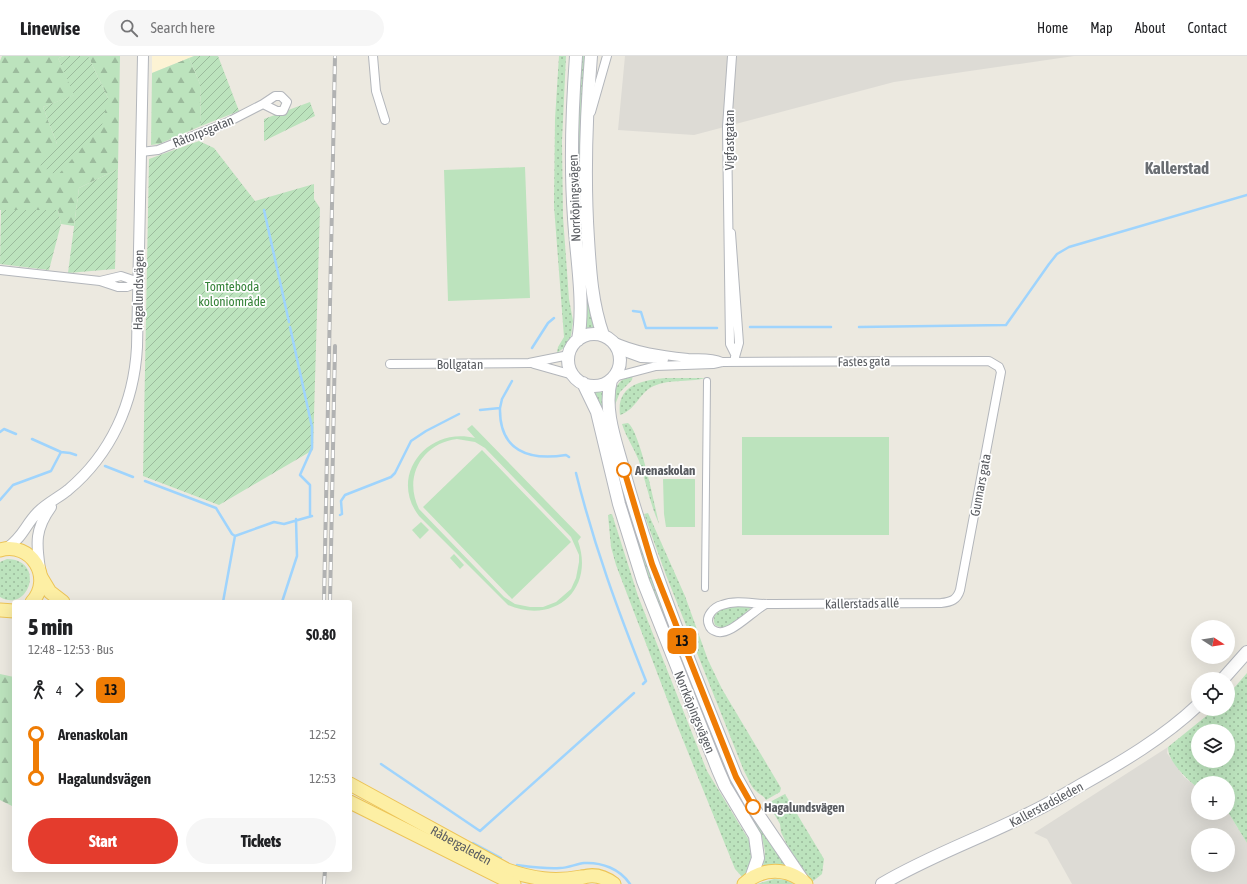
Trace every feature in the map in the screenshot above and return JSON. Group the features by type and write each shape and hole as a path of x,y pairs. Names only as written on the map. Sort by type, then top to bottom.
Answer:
{"main road":[{"name":"Norrköpingsvägen","path":"576,56 572,151 573,203 580,311 578,340"},
{"name":"Norrköpingsvägen","path":"591,56 586,130 586,199 593,300 607,337"},
{"path":"586,335 607,337 619,350 620,364 613,378 598,386 583,383 573,375 569,365 569,355 578,340 586,335"},
{"name":"Norrköpingsvägen","path":"613,378 608,392 610,420 633,506 654,571 736,777 753,807 806,884"},
{"name":"Norrköpingsvägen","path":"583,383 597,412 619,504 643,581 725,786 756,836 758,858 748,881"},
{"path":"3,549 17,549 27,553 34,560 50,592 60,600"},
{"path":"33,600 40,591 40,573"},
{"path":"1229,672 1246,654"},
{"name":"Kallerstadsleden","path":"882,884 919,864 1031,813 1101,774 1145,748 1191,712"},
{"name":"Råbergaleden","path":"352,785 507,870 526,877 546,880 576,881 598,876 614,884"},
{"name":"Råbergaleden","path":"352,803 514,884"},
{"path":"748,881 762,873 779,871 796,876 806,884"}],"street":[{"name":"Hagalundsvägen","path":"3,549 17,541 38,512 57,498 86,472 104,451 116,431 133,385 136,364 143,56"},
{"path":"373,56 376,91 385,120"},
{"path":"586,130 607,56"},
{"name":"Vigfastgatan","path":"732,56 727,127 730,225 728,243 730,344 735,358"},
{"name":"Råtorpsgatan","path":"141,152 158,150 226,123 263,104"},
{"path":"0,270 100,281 118,287 132,286 138,282"},
{"name":"Fastes gata","path":"607,337 636,350 691,358"},
{"name":"Fastes gata","path":"619,350 641,358 713,358 722,362"},
{"name":"Bollgatan","path":"390,364 530,363 569,355"},
{"name":"Fastes gata","path":"613,378 656,366 713,364 735,358 989,361 995,363 1001,372"},
{"name":"Bollgatan","path":"530,363 573,375"},
{"name":"Gunnars gata","path":"957,598 960,590 1001,372"},
{"path":"705,588 707,381"},
{"name":"Hagalundsvägen","path":"40,573 37,549 39,526 57,498"},
{"name":"Kallerstads allé","path":"766,604 756,609 726,632 718,633 712,630 709,626 709,615 717,606 730,603 947,602 957,598"}],"shaded area":[{"path":"152,56 194,56 152,73"},
{"path":"625,56 1074,56 894,82 694,135 618,130"},
{"path":"1168,747 1167,753 1184,777 1191,782 1191,820 1233,820 1247,843 1247,884 1072,884 1047,839 1034,833"}],"green space":[{"path":"2,56 64,56 58,58 75,95 43,107 57,144 108,98 88,56 120,56 118,169 79,188 74,226 61,224 58,210 0,210 0,61"},
{"path":"64,56 88,56 108,98 102,125 57,176 40,165 57,144 43,107 74,95 58,58"},
{"path":"194,56 218,56 239,111 201,126 200,84 189,58"},
{"path":"559,56 566,56 562,141 563,217 569,299 573,321 571,336 565,347 557,353 558,347 564,337 554,206 555,119"},
{"path":"581,56 585,56 587,290 591,318 595,328 585,329 578,214 578,118"},
{"path":"189,58 200,84 201,126 159,144 151,145 152,73"},
{"path":"310,102 315,116 264,141 264,119"},
{"name":"Tomteboda koloniområde","path":"199,141 214,148 255,201 314,184 314,199 320,208 313,450 219,505 143,476 149,159"},
{"path":"525,167 530,298 448,301 444,170"},
{"path":"118,169 115,269 68,273 79,188"},
{"path":"1,210 58,210 61,224 49,270 0,264"},
{"path":"633,374 632,380 620,392 615,405 612,405 617,386"},
{"path":"667,378 706,378 663,383 650,388 629,410 620,415 622,396 627,390 641,382"},
{"path":"602,391 603,410 618,469 721,754 788,867 775,865 763,867 765,852 762,837 727,778 652,590 640,556 593,392"},
{"path":"628,423 633,429 642,454 659,524 639,461 622,424"},
{"path":"472,425 581,537 578,541 582,558 581,574 576,588 567,598 555,606 541,610 525,610 508,605 419,516 411,501 408,485 410,471 417,458 428,447 442,440 458,436 475,438 467,429","holes":["457,439 475,442 485,448 571,537 579,555 576,578 571,589 556,602 543,607 530,607 515,604 504,597 419,509 413,485 415,474 425,454 434,447"]},
{"path":"742,437 889,437 889,535 742,535"},
{"path":"482,450 571,542 512,599 423,507"},
{"path":"663,479 695,479 695,527 666,527"},
{"path":"648,513 685,596 708,660 722,689 781,788 780,792 766,800 753,787 744,771 666,575 644,514"},
{"path":"612,514 638,596 707,771 750,842 751,858 749,867 743,878 735,869 677,725 616,565 611,547 608,515"},
{"path":"421,522 429,530 420,539 412,530"},
{"path":"454,554 464,565 460,569 450,558"},
{"path":"7,559 19,562 27,568 30,576 29,585 25,593 19,598 10,600 0,597 0,562"},
{"path":"732,605 754,606 731,625 720,627 715,625 714,617 716,614"},
{"path":"1247,673 1247,843 1233,820 1235,820 1235,776 1191,776 1191,782 1179,770 1171,758 1168,747 1191,728 1191,768 1235,768 1235,724 1196,724 1206,716 1235,716 1235,687"},
{"path":"0,674 12,677 12,806 0,800"},
{"path":"785,794 824,859 822,874 812,882 788,847 781,832 780,824 768,803"},
{"path":"774,879 786,880 794,884 757,884"}],"waterway":[{"path":"859,327 1006,325 1057,254 1069,247 1247,195"},
{"path":"264,210 289,322"},
{"path":"633,311 641,312 646,328 717,328"},
{"path":"532,348 548,323 554,318"},
{"path":"290,327 312,427 312,448 300,475 310,485 310,516"},
{"path":"750,327 831,327"},
{"path":"480,410 500,408 502,399 512,381"},
{"path":"500,408 501,423 505,434 511,443 519,450 540,456 566,455 569,457"},
{"path":"340,515 342,514 341,501 345,495 391,477 395,473 411,441 426,431 459,414"},
{"path":"0,432 4,429 16,434"},
{"path":"32,439 61,452 76,455"},
{"path":"0,500 13,485 51,471 61,452"},
{"path":"105,466 133,477"},
{"path":"576,473 607,578 646,681 643,684"},
{"path":"145,481 216,508 232,534 235,536 274,522 284,524 312,516"},
{"path":"283,600 297,556 296,519"},
{"path":"223,600 235,536"},
{"path":"381,764 480,831 634,693"},
{"path":"473,843 501,858"},
{"path":"517,865 538,868 566,867 584,863 604,865 616,870 630,884"}],"railway":[{"path":"324,600 335,56"},
{"path":"330,600 335,346"},
{"path":"324,884 325,872"}],"bus line":[{"name":"13","path":"624,470 633,506 657,578 736,777 753,807"}],"place":[{"name":"Arenaskolan","path":"624,470"},
{"name":"Hagalundsvägen","path":"753,807"}],"district":[{"name":"Kallerstad","path":"1177,168"}]}
